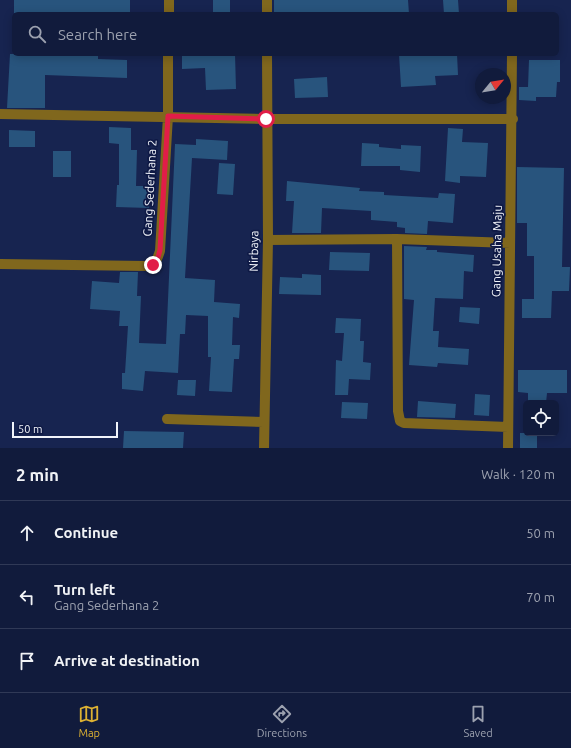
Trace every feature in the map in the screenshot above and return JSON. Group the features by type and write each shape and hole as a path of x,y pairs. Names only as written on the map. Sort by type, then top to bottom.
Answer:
{"street":[{"path":"169,0 169,12"},
{"path":"267,0 267,12"},
{"path":"512,0 512,12"},
{"name":"Gang Sederhana 2","path":"0,264 146,266 153,265 157,261 160,250 168,116 168,56"},
{"name":"Nirbaya","path":"264,448 268,240 266,119 267,56"},
{"name":"Gang Usaha Maju","path":"508,448 513,119 512,56"},
{"path":"0,114 266,119 513,119"},
{"path":"397,239 398,412 400,421 404,423 508,427"},
{"path":"268,240 397,239 510,243"},
{"path":"167,419 264,422"}],"building":[{"path":"14,0 130,0 130,12 14,12"},
{"path":"213,0 230,0 230,12 213,12"},
{"path":"274,0 408,0 409,12 274,12"},
{"path":"443,0 458,0 459,12 444,12"},
{"path":"10,54 12,54 12,56 98,56 98,59 127,60 127,78 45,75 45,108 7,108"},
{"path":"182,56 235,56 236,89 206,90 205,68 182,69"},
{"path":"399,56 457,56 458,75 435,76 436,85 401,87"},
{"path":"529,60 560,60 560,82 557,82 556,97 536,97 536,101 519,100 519,87 528,87"},
{"path":"327,77 328,97 295,98 294,79"},
{"path":"109,127 131,128 131,150 137,150 136,186 149,186 149,208 116,207 117,185 119,185 119,144 109,143"},
{"path":"448,128 463,129 462,142 488,143 486,177 460,176 460,183 445,181"},
{"path":"9,130 35,131 35,147 9,147"},
{"path":"196,139 228,141 227,160 192,158 185,278 215,280 214,302 240,304 239,318 233,317 232,345 240,345 239,359 234,359 232,392 209,391 211,357 208,357 208,316 186,315 185,334 180,334 178,373 145,371 143,391 122,389 122,373 125,373 128,326 119,326 120,311 90,309 92,281 119,283 120,272 138,272 137,296 141,296 139,343 166,344 175,144 196,145"},
{"path":"362,143 379,144 379,147 401,149 401,145 421,146 420,172 400,170 400,166 361,166"},
{"path":"53,151 71,151 71,177 53,177"},
{"path":"219,163 235,164 233,195 217,194"},
{"path":"517,167 564,168 562,267 570,267 569,291 552,291 551,318 522,318 522,299 534,299 534,256 527,256 527,223 517,223"},
{"path":"287,181 360,188 359,191 384,192 384,195 438,198 439,193 455,194 453,223 428,221 427,234 405,233 405,228 397,227 397,222 371,220 371,211 322,208 321,233 292,233 294,201 286,201"},
{"path":"404,246 427,247 426,250 437,250 437,252 474,255 473,272 464,271 463,299 435,298 433,331 439,331 438,347 469,349 468,365 438,363 437,367 409,365 414,300 404,299"},
{"path":"330,252 370,253 369,271 329,270"},
{"path":"302,274 321,275 321,295 279,294 280,277 302,278"},
{"path":"460,307 480,308 479,324 459,322"},
{"path":"336,318 361,319 360,341 364,341 363,362 371,363 370,380 349,379 348,395 335,395 336,360 342,361 344,333 335,333"},
{"path":"518,370 567,370 567,393 547,393 546,400 528,400 528,393 518,392"},
{"path":"178,380 196,380 195,396 177,395"},
{"path":"475,394 490,395 489,416 474,415"},
{"path":"418,401 456,404 455,418 417,417"},
{"path":"342,402 368,403 367,419 341,418"},
{"path":"124,431 184,432 183,448 123,448"},
{"path":"520,433 523,433 523,436 537,436 537,448 520,448"}],"route":[{"path":"153,265 157,261 160,250 168,116 266,119"}]}
